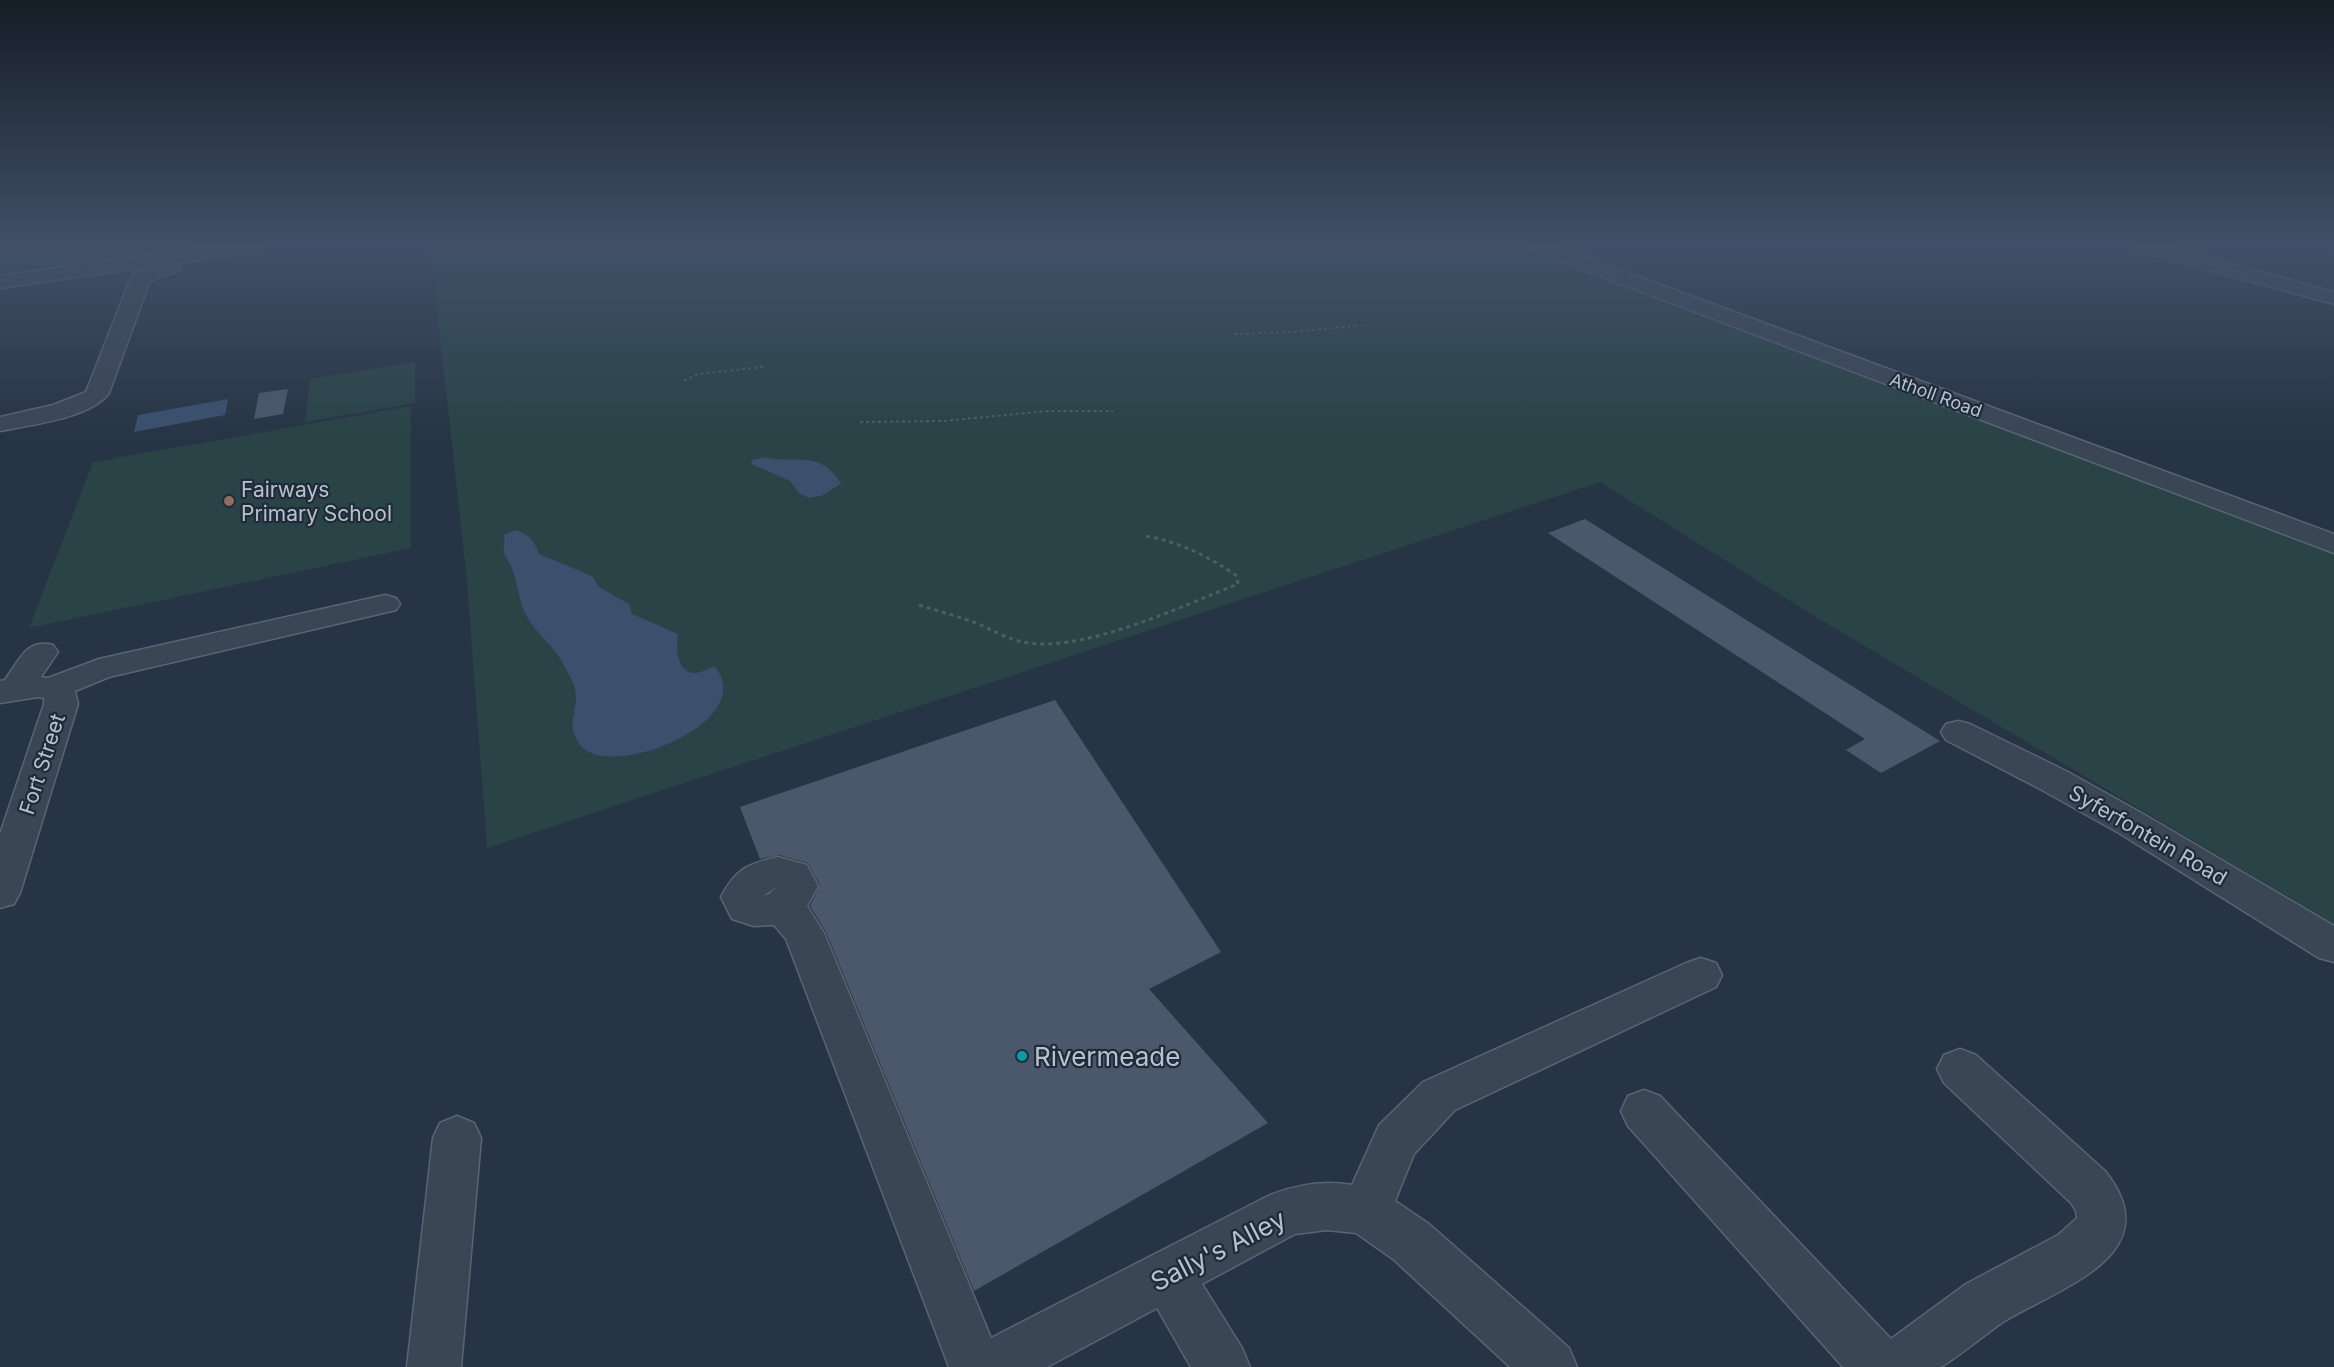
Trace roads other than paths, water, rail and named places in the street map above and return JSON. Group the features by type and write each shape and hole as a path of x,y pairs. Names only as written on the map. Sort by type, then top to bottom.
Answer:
{"street":[{"path":"0,424 43,416 84,402 97,393 129,310"},
{"name":"Atholl Road","path":"1708,310 2334,544"},
{"path":"26,689 110,667 385,604"},
{"path":"26,689 42,652"},
{"name":"Fort Street","path":"0,893 61,704 60,693 26,689"},
{"name":"Syferfontein Road","path":"1958,732 2055,781 2132,824 2334,946"},
{"path":"777,908 791,915 804,933 976,1367"},
{"path":"1365,1212 1396,1140 1439,1095 1701,975"},
{"path":"1899,1367 1919,1349 1986,1303 2084,1249 2098,1231 2102,1218 2101,1203 2088,1187 1960,1070"},
{"path":"1644,1111 1880,1367"},
{"path":"434,1367 457,1138"},
{"name":"Sally's Alley","path":"991,1367 1288,1212 1315,1206 1345,1207 1365,1212 1386,1223 1550,1367"},
{"path":"1168,1275 1191,1318 1223,1367"}],"water":[{"path":"228,399 225,415 134,432 138,415"},
{"path":"765,457 816,462 833,473 841,484 821,496 809,498 799,493 790,481 751,464 752,460"},
{"path":"516,530 531,539 539,554 592,576 599,587 629,604 632,614 678,634 678,656 687,671 695,673 715,667 723,688 717,708 700,726 675,740 647,751 620,756 596,755 580,745 573,732 576,692 573,682 558,655 527,617 513,571 504,553 504,535"}],"place":[{"name":"Fairways Primary School","path":"229,501"},
{"name":"Rivermeade","path":"1022,1056"}]}
